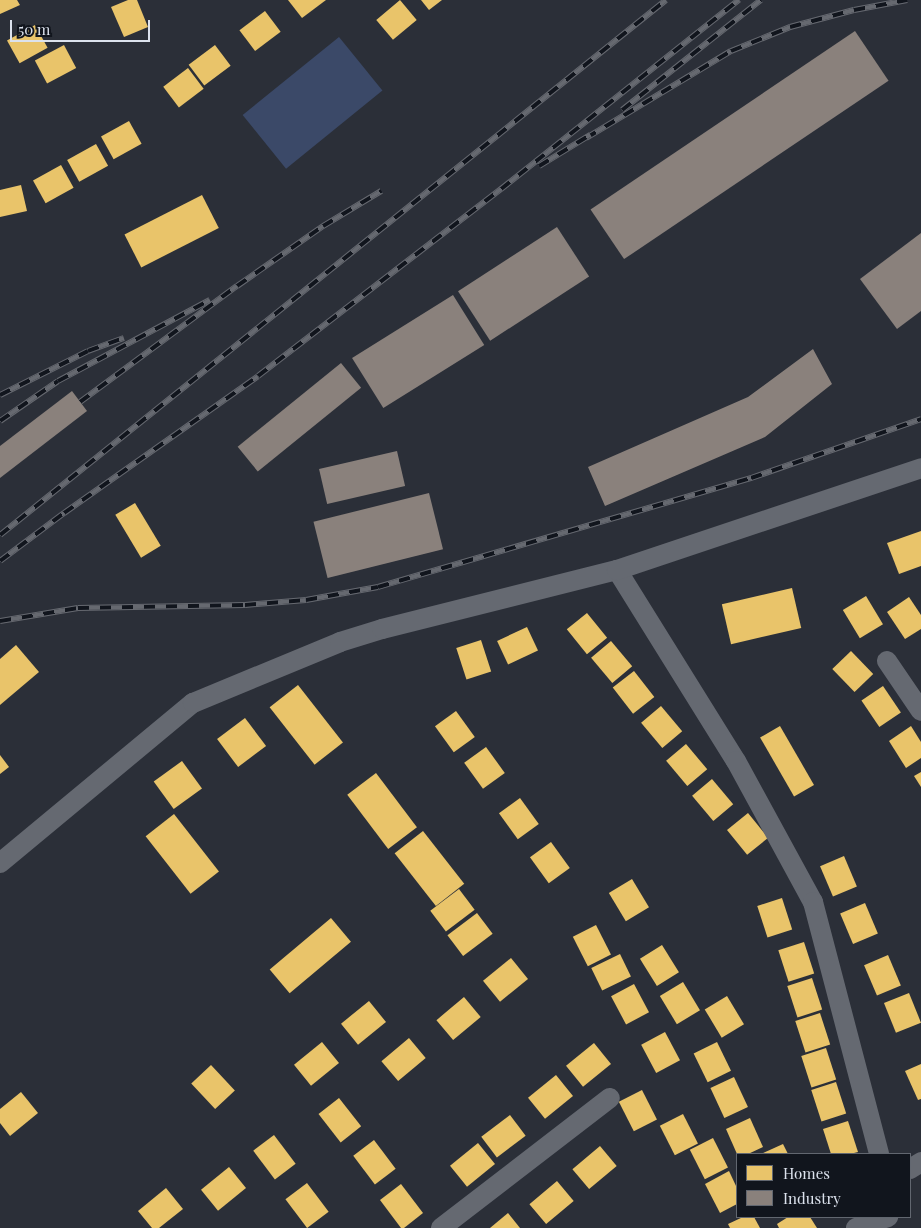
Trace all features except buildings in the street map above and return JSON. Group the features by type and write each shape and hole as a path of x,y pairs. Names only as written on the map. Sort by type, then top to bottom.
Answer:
{"street":[{"path":"0,863 193,703 340,642 382,629 617,570 921,468"},
{"path":"617,570 736,761 813,902 879,1153"},
{"path":"887,661 921,711"},
{"path":"441,1228 610,1098"},
{"path":"856,1228 885,1218"}],"shaded area":[{"path":"339,37 382,91 286,169 243,115"}],"railway":[{"path":"0,535 666,0"},
{"path":"0,561 64,513 258,376 501,189 739,0"},
{"path":"622,110 761,0"},
{"path":"586,138 731,51 790,27 854,10 907,0"},
{"path":"539,166 590,135"},
{"path":"80,402 237,286 323,226 381,191"},
{"path":"0,421 58,381 210,300"},
{"path":"0,395 88,351 124,338"},
{"path":"0,621 78,608 245,605 306,600 378,587 751,478 921,419"}]}
